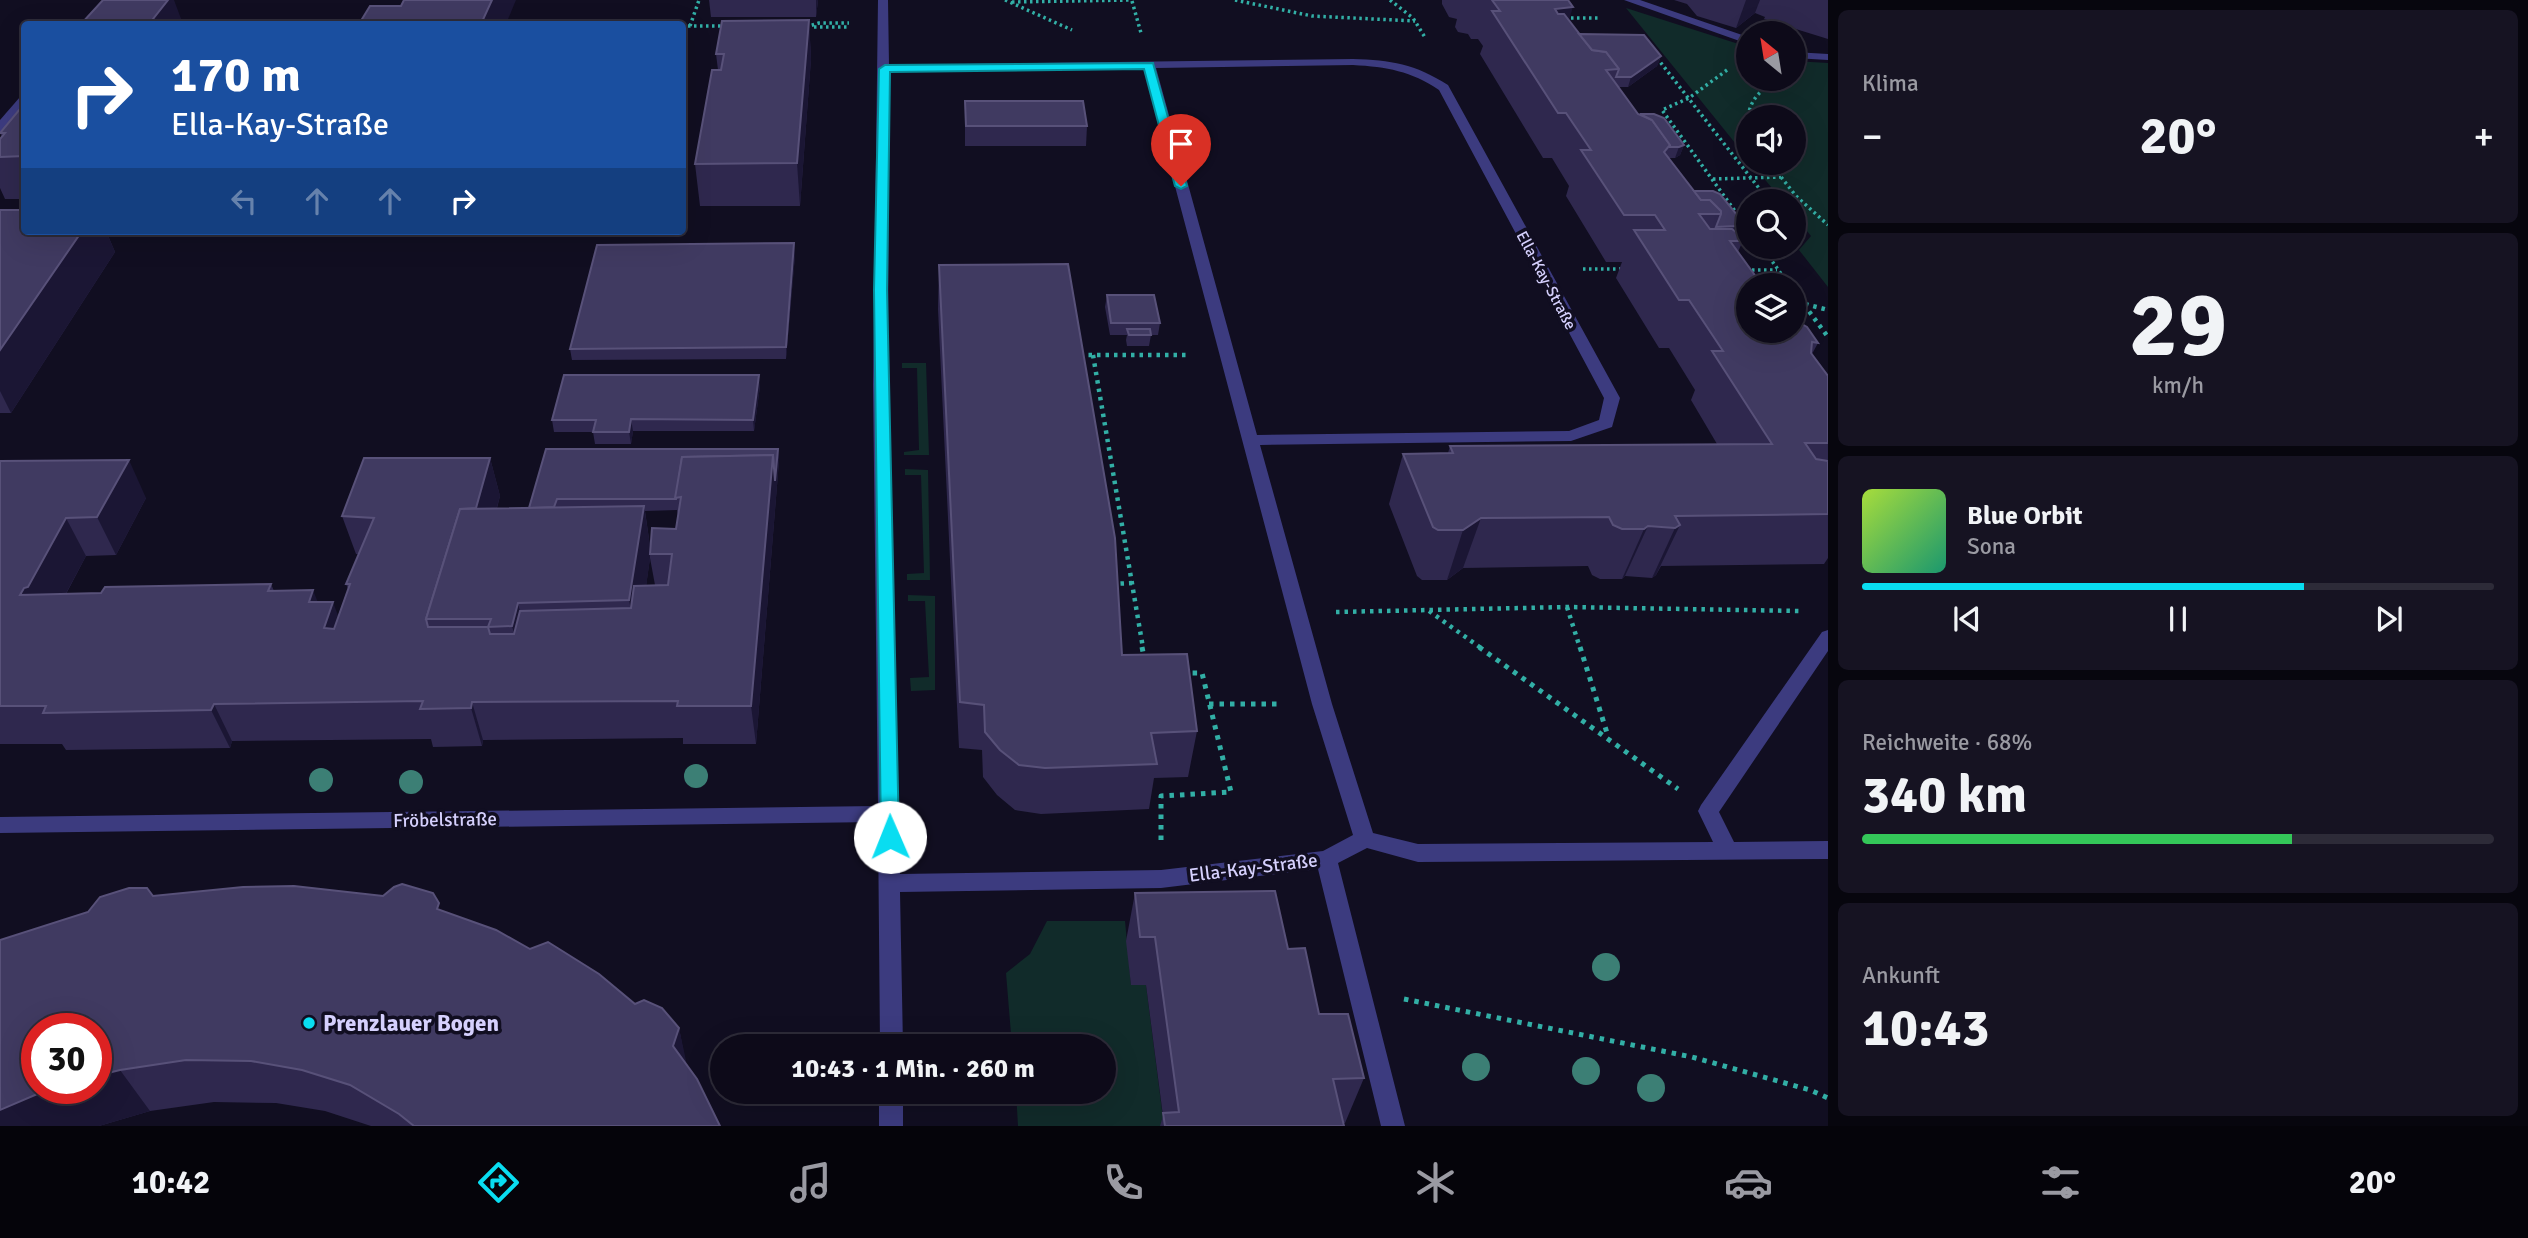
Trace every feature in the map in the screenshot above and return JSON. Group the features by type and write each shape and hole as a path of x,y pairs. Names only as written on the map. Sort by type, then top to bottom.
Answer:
{"street":[{"path":"883,0 885,69 880,290 890,814 891,1034"},
{"path":"1629,0 1736,37"},
{"path":"1806,56 1828,57"},
{"name":"Ella-Kay-Straße","path":"885,69 1353,62 1392,64 1423,74 1444,88 1612,398 1606,423 1571,436 1250,440"},
{"path":"1149,65 1322,704 1365,839 1418,853 1828,850"},
{"path":"0,128 21,104"},
{"path":"1728,852 1708,811 1828,637"},
{"name":"Fröbelstraße","path":"0,825 890,814"},
{"name":"Ella-Kay-Straße","path":"891,883 1161,879 1326,859 1365,839"},
{"path":"1326,859 1393,1126"},
{"path":"891,1104 891,1126"}],"path":[{"path":"690,26 699,0"},
{"path":"1009,0 1132,1"},
{"path":"1235,0 1312,16 1415,21"},
{"path":"1562,19 1601,18"},
{"path":"810,27 819,23"},
{"path":"686,26 730,26"},
{"path":"796,27 854,27"},
{"path":"1651,50 1760,189"},
{"path":"1728,69 1689,99 1662,110 1736,212"},
{"path":"1750,105 1762,91"},
{"path":"1712,179 1781,177 1796,196 1828,225"},
{"path":"1770,259 1779,273"},
{"path":"1541,269 1629,269"},
{"path":"1738,270 1777,270"},
{"path":"1806,304 1828,310"},
{"path":"1806,307 1828,337"},
{"path":"1072,355 1226,356"},
{"path":"1093,355 1145,661"},
{"path":"1100,462 1111,462"},
{"path":"1109,584 1132,583"},
{"path":"1297,612 1567,607 1814,611"},
{"path":"1567,607 1608,736"},
{"path":"1428,611 1608,736 1708,811"},
{"path":"1161,879 1161,796 1231,792 1202,673 1174,673"},
{"path":"1209,704 1322,704"},
{"path":"1359,990 1692,1057 1810,1090 1828,1098"}],"green space":[{"path":"1626,8 1736,43 1736,91 1806,91 1806,62 1828,63 1828,287 1806,259 1806,242 1811,236 1806,230 1806,189 1773,189 1761,175 1806,175 1806,105 1736,105 1736,144"},
{"path":"902,363 926,363 929,455 904,455 904,452 919,450 917,368 902,368"},
{"path":"905,469 928,470 930,580 907,580 907,574 924,573 921,475 905,475"},
{"path":"908,595 935,596 935,690 911,691 910,678 929,677 925,601 908,601"},
{"path":"1047,921 1125,921 1131,984 1146,985 1164,1126 1018,1126 1017,1104 1116,1104 1116,1034 1011,1034 1006,973 1030,954"}],"building":[{"path":"103,0 168,0 151,21 84,21"},
{"path":"404,0 492,0 482,21 361,21 370,6 401,6"},
{"path":"1492,0 1568,0 1573,7 1555,9 1558,14 1564,14 1592,50 1606,52 1619,69 1606,70 1638,114 1652,120 1670,145 1664,152 1701,200 1710,200 1721,211 1721,214 1699,214 1710,229 1732,229 1736,232 1736,241 1730,241 1736,249 1736,259 1743,259 1753,273 1736,273 1736,343 1806,343 1806,326 1818,343 1812,342 1811,353 1828,376 1828,443 1805,443 1816,459 1828,461 1828,514 1675,516 1680,525 1675,528 1648,526 1644,529 1622,529 1613,525 1609,517 1481,518 1463,530 1438,530 1433,527 1403,454 1453,453 1450,446 1772,444 1712,351 1723,351 1689,300 1679,300 1634,230 1665,230 1655,215 1624,215 1581,150 1591,150 1566,113 1558,113 1492,11 1500,11"},
{"path":"809,20 797,163 695,164 712,70 721,70 724,54 716,54 722,21"},
{"path":"1579,34 1644,35 1661,56 1631,77 1616,77 1619,69 1606,52 1592,50"},
{"path":"965,101 1083,101 1087,126 966,126"},
{"path":"21,108 21,156 0,157 0,139 5,133 0,133"},
{"path":"1640,114 1654,114 1664,118 1684,145 1670,147 1652,120"},
{"path":"1694,191 1713,191 1720,194 1736,214 1736,225 1716,227 1721,211 1710,200 1701,200"},
{"path":"0,210 21,210 21,235 79,235 0,350"},
{"path":"794,243 786,347 570,349 597,245"},
{"path":"1068,264 1115,538 1122,655 1187,654 1197,731 1151,733 1157,764 1045,768 1019,765 1000,750 985,732 984,705 960,702 939,265"},
{"path":"1107,295 1154,295 1160,323 1111,323"},
{"path":"1127,329 1150,329 1151,335 1129,335"},
{"path":"564,375 759,375 753,420 631,419 629,432 593,432 596,420 552,420"},
{"path":"546,449 778,449 775,481 773,455 682,457 676,499 557,499 554,507 529,508"},
{"path":"773,455 751,706 677,706 678,701 472,702 471,708 420,709 423,701 214,704 211,710 43,713 46,706 0,706 0,461 129,460 97,517 66,518 28,587 24,588 20,595 101,593 105,587 271,584 268,591 313,590 309,602 333,602 324,628 334,629 350,584 346,584 374,518 342,516 364,458 490,458 476,508 460,509 426,619 428,627 488,627 490,634 514,634 520,611 631,608 634,586 668,585 672,554 650,554 652,528 676,529 681,497 675,498 682,457"},
{"path":"644,506 629,600 518,603 512,626 488,627 491,619 426,619 460,509"},
{"name":"Prenzlauer Bogen","path":"402,884 433,893 439,903 437,909 496,930 530,949 548,942 599,974 635,1004 644,1000 662,1008 679,1028 673,1046 697,1079 720,1126 414,1126 350,1085 302,1070 251,1061 186,1060 112,1072 112,1013 21,1013 21,1101 0,1110 0,940 88,912 100,897 129,888 147,888 153,896 243,887 294,886 383,896"},
{"path":"1275,891 1288,949 1305,948 1319,1014 1348,1014 1364,1078 1333,1079 1344,1126 1165,1126 1163,1113 1179,1112 1155,937 1140,937 1135,893"}],"place":[{"name":"Prenzlauer Bogen","path":"309,1023"}],"route":[{"path":"890,837 880,290 885,69 1149,65 1181,186"}]}
